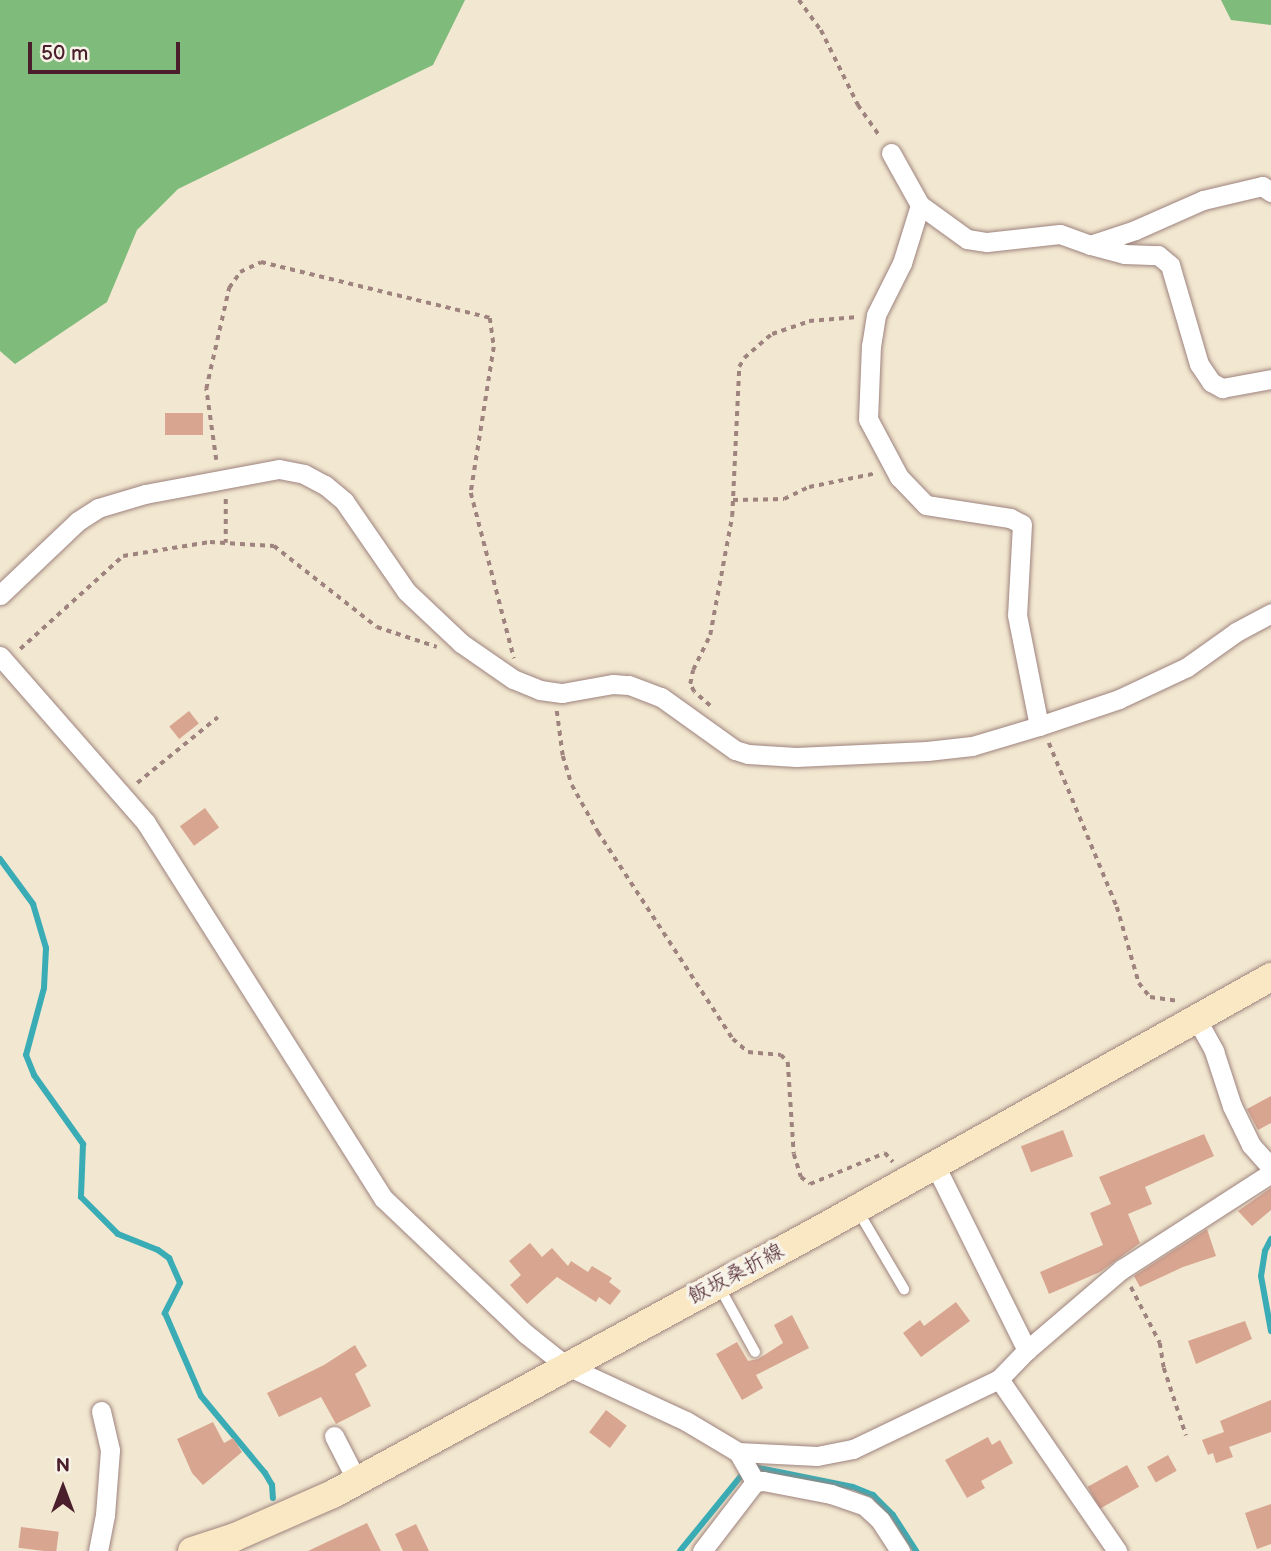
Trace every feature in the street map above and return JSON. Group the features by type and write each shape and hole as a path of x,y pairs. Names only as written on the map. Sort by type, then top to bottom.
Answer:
{"main road":[{"name":"飯坂桑折線","path":"192,1551 235,1537 358,1481 565,1365 857,1209 1271,977"}],"street":[{"path":"891,153 920,205 967,239 987,242 1060,234 1124,254 1158,255 1170,265 1199,364 1211,382 1222,388 1271,379"},
{"path":"1090,245 1135,230 1203,200 1262,186 1271,192"},
{"path":"920,205 902,263 876,315 871,345 868,419 900,477 926,505 1010,518 1022,524 1017,615 1039,726"},
{"path":"0,595 78,521 98,508 145,494 279,469 304,474 325,485 344,501 406,591 461,643 513,679 540,690 554,692 629,685 662,697 735,750 767,757 928,751 972,746 1119,699 1187,667 1236,632 1271,613"},
{"path":"3,659 146,823 383,1198 526,1334 565,1365 686,1421 763,1481 831,1494 865,1506 880,1520 900,1551"},
{"path":"1196,1018 1214,1051 1232,1106 1251,1145 1271,1167"},
{"path":"935,1165 1027,1349"},
{"path":"748,1468 853,1449 999,1379 1027,1349 1122,1269 1271,1173"},
{"path":"999,1379 1117,1551"},
{"path":"98,1551 105,1515 110,1450 101,1410"},
{"path":"334,1436 358,1481"},
{"path":"702,1551 748,1468"}],"lane":[{"path":"857,1209 904,1289"},
{"path":"717,1284 755,1352"}],"path":[{"path":"799,0 821,30 858,105 891,153"},
{"path":"226,543 222,479 206,389 229,288 240,272 261,262 489,318 494,347 471,493 514,655 513,679"},
{"path":"715,709 694,692 690,684 693,670 710,635 733,500 739,367 744,358 772,334 809,321 876,315"},
{"path":"733,500 784,499 809,487 855,480 879,472 890,460"},
{"path":"3,659 123,556 210,542 274,546 377,627 433,646 451,649 461,643"},
{"path":"554,692 563,756 572,785 598,832 733,1039 748,1052 781,1055 789,1062 794,1154 801,1177 810,1184 885,1153 907,1180"},
{"path":"122,796 218,717"},
{"path":"1039,726 1054,752 1117,907 1139,983 1150,997 1179,1001 1196,1018"},
{"path":"1122,1269 1160,1343 1164,1368 1186,1435"}],"green space":[{"path":"0,0 465,0 433,65 178,189 137,230 107,302 15,364 0,351"},
{"path":"1221,0 1271,0 1271,25 1231,20"}],"building":[{"path":"165,413 203,413 203,435 165,435"},
{"path":"189,711 199,724 179,739 169,726"},
{"path":"205,808 219,827 194,846 180,826"},
{"path":"1271,1096 1271,1123 1258,1130 1247,1109"},
{"path":"1063,1130 1073,1156 1031,1172 1021,1146"},
{"path":"1204,1134 1214,1156 1145,1187 1152,1204 1128,1214 1140,1243 1100,1272 1049,1294 1040,1272 1103,1245 1090,1213 1111,1204 1099,1177"},
{"path":"1271,1188 1271,1210 1252,1226 1238,1211"},
{"path":"1207,1229 1216,1256 1183,1267 1140,1287 1134,1276"},
{"path":"530,1243 542,1257 552,1248 568,1266 571,1261 588,1272 592,1266 612,1278 609,1282 621,1291 610,1305 599,1297 596,1302 557,1277 527,1304 510,1285 521,1275 509,1261"},
{"path":"956,1302 970,1321 921,1357 903,1333 920,1320 924,1326"},
{"path":"792,1315 809,1348 756,1375 763,1388 742,1400 716,1354 737,1342 748,1361 758,1359 783,1343 774,1325"},
{"path":"1245,1321 1252,1339 1196,1364 1188,1341"},
{"path":"355,1345 367,1366 355,1374 371,1406 336,1424 321,1397 279,1417 267,1393 324,1365"},
{"path":"1271,1400 1271,1432 1229,1447 1233,1457 1216,1463 1213,1453 1208,1455 1202,1440 1224,1432 1220,1421"},
{"path":"606,1410 627,1426 610,1448 589,1432"},
{"path":"213,1422 224,1443 233,1438 242,1452 203,1485 192,1473 177,1439"},
{"path":"988,1437 992,1445 1000,1440 1013,1463 981,1481 985,1488 967,1498 945,1460"},
{"path":"1168,1455 1177,1471 1156,1482 1147,1467"},
{"path":"1127,1465 1139,1487 1100,1509 1088,1487"},
{"path":"1271,1504 1271,1544 1257,1549 1245,1513"},
{"path":"367,1523 381,1551 308,1551"},
{"path":"416,1524 429,1551 403,1551 395,1534"},
{"path":"21,1527 59,1532 56,1551 18,1548"}],"waterway":[{"path":"0,859 33,904 46,948 44,988 26,1055 34,1075 83,1144 81,1197 118,1234 158,1250 169,1258 180,1283 165,1313 201,1396 265,1473 272,1485 273,1498"},
{"path":"1271,1239 1265,1251 1261,1276 1271,1331"},
{"path":"680,1551 749,1466 853,1487 873,1495 893,1515 916,1551"}]}
